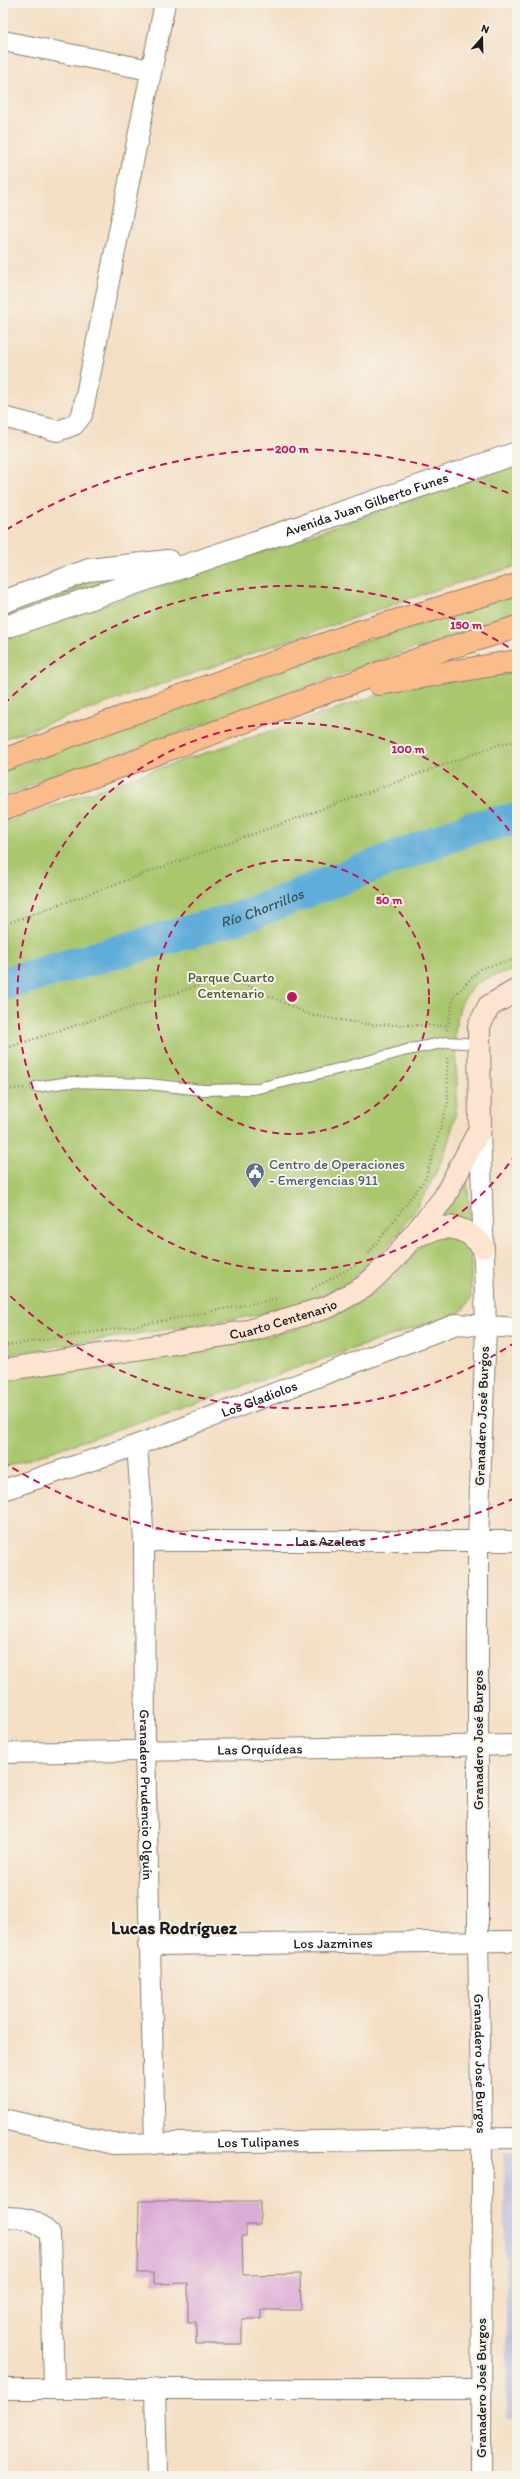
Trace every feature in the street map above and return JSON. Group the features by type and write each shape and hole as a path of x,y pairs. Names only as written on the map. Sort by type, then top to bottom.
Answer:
{"highway":[{"path":"464,600 517,576"},
{"path":"3,760 358,632 517,585"},
{"path":"3,809 324,692 446,649 517,627"},
{"path":"324,692 517,661"}],"main road":[{"name":"Granadero José Burgos","path":"480,1129 479,1026 489,1006 517,990"},
{"name":"Cuarto Centenario","path":"3,1370 244,1332 292,1320 328,1307 364,1288 394,1259 444,1198 480,1129"},
{"path":"411,1238 439,1227 455,1228 468,1232 483,1247"}],"street":[{"path":"3,417 58,432 74,425 82,415 150,70 165,3"},
{"path":"3,41 150,70"},
{"name":"Avenida Juan Gilberto Funes","path":"3,628 118,587 217,556 517,453"},
{"name":"Avenida Juan Gilberto Funes","path":"3,602 89,570 217,556"},
{"name":"Granadero José Burgos","path":"480,1129 486,1327 478,1542 478,1942 482,2138 480,2389 481,2476"},
{"name":"Los Gladiolos","path":"3,1490 137,1445 457,1324 517,1328"},
{"name":"Granadero Prudencio Olguín","path":"137,1445 144,1541 148,1945 155,2144"},
{"name":"Las Azaleas","path":"144,1541 517,1541"},
{"name":"Las Orquídeas","path":"3,1753 517,1744"},
{"name":"Los Jazmines","path":"148,1945 517,1941"},
{"name":"Los Tulipanes","path":"3,2119 113,2144 517,2138"},
{"path":"3,2217 20,2216 39,2223 50,2234 54,2388"},
{"path":"155,2388 157,2476"},
{"path":"3,2389 480,2389"}],"lane":[{"path":"36,1087 70,1082 148,1084 203,1090 254,1089 447,1042 478,1044"}],"path":[{"path":"3,925 501,744 517,741"},
{"path":"367,1255 426,1178 448,1102 446,1026 454,996 481,968 517,959"},
{"path":"3,1049 215,980 246,985 310,1015 365,1024 446,1026"},
{"path":"3,1090 36,1087"},
{"path":"310,1290 363,1261"},
{"path":"3,1346 134,1326 288,1297"}],"shaded area":[{"path":"504,2152 517,2152 517,2419 507,2419"}],"green space":[{"path":"517,464 517,566 435,590 3,739 3,640"},
{"path":"101,576 103,582 3,619 3,612"},
{"path":"517,595 517,617 403,652 3,796 3,771 361,642"},
{"name":"Parque Cuarto Centenario","path":"517,672 517,970 487,978 474,986 464,999 456,1023 455,1049 457,1101 453,1126 445,1152 433,1179 418,1205 401,1229 363,1270 342,1285 303,1303 240,1318 3,1355 3,824 139,775 396,689"},
{"path":"466,1174 471,1221 460,1219 435,1222"},
{"path":"440,1234 468,1243 471,1251 471,1299 461,1312 3,1468 3,1379 213,1347 274,1334 319,1322 368,1297 399,1272 421,1246"}],"building":[{"path":"139,2201 260,2201 260,2225 246,2225 246,2236 242,2236 243,2275 300,2274 301,2310 261,2310 261,2319 242,2319 242,2344 196,2344 196,2322 188,2322 188,2283 153,2284 153,2273 138,2273"}],"waterway":[{"name":"Río Chorrillos","path":"3,984 241,917 471,828 517,819"}],"place":[{"name":"Centro de Operaciones - Emergencias 911","path":"255,1189"}],"district":[{"name":"Lucas Rodríguez","path":"174,1928"}]}
